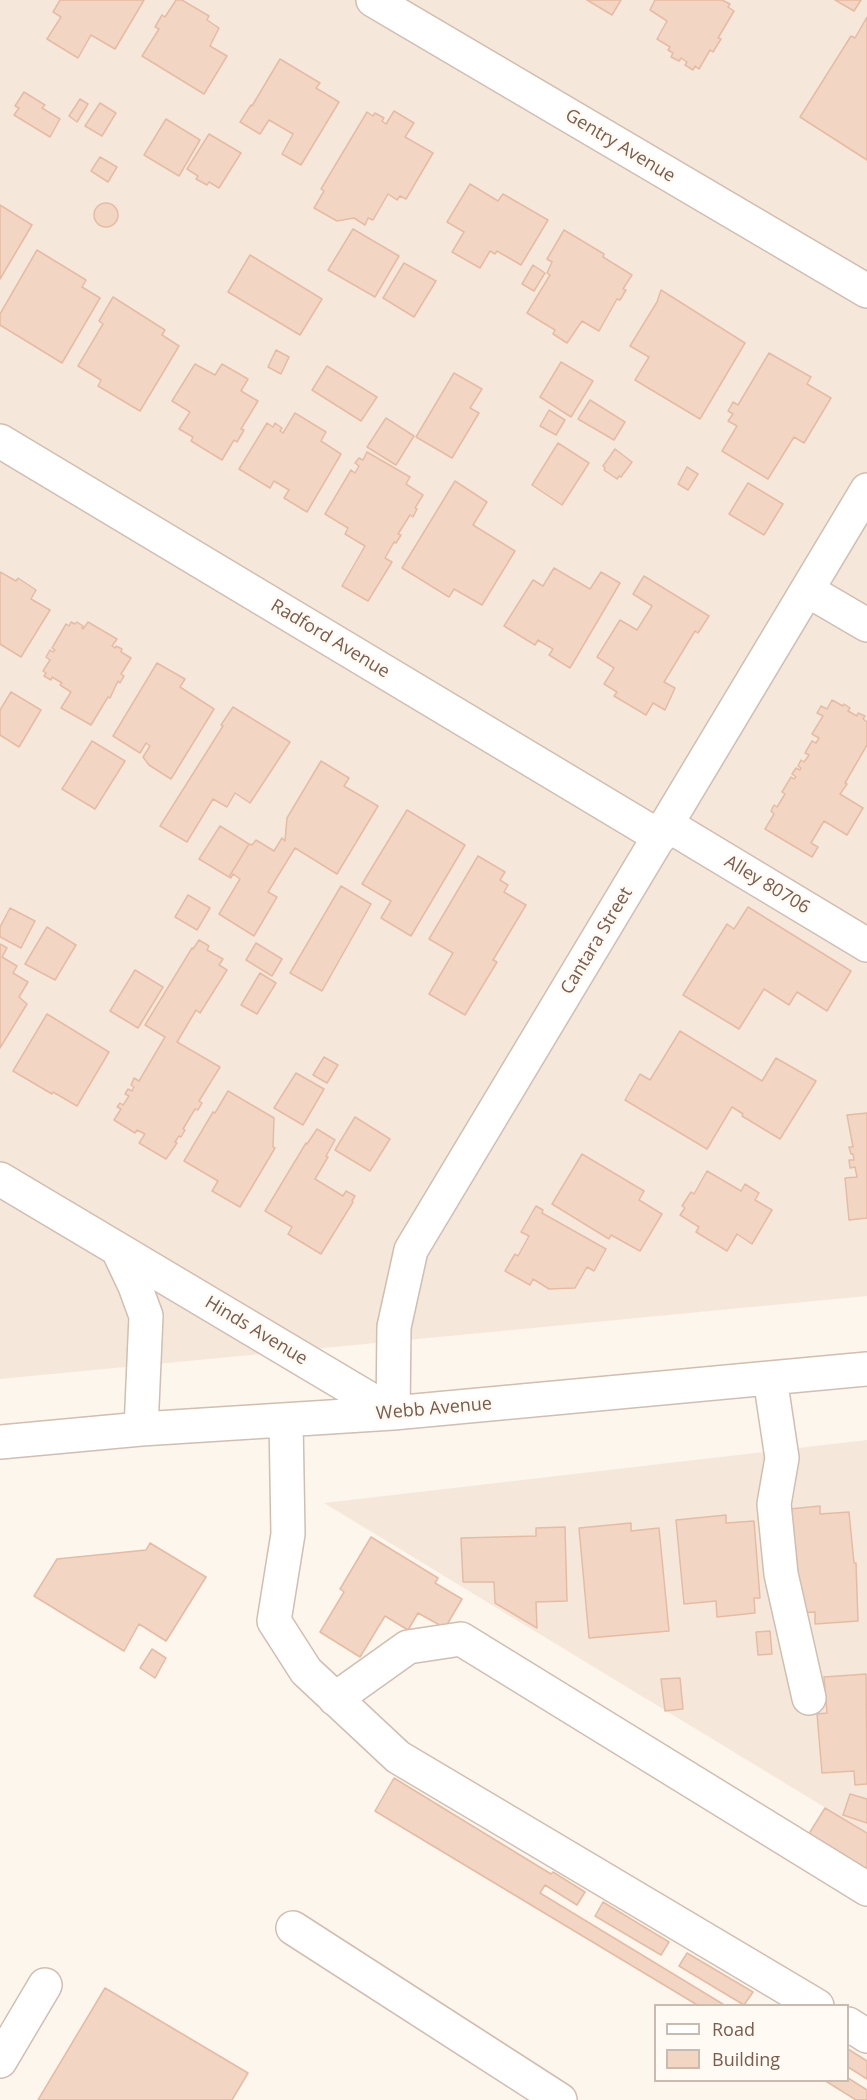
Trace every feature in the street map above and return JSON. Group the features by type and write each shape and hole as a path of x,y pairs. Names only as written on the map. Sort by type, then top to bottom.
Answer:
{"street":[{"name":"Gentry Avenue","path":"374,0 867,291"},
{"name":"Radford Avenue","path":"0,441 663,830"},
{"name":"Cantara Street","path":"393,1413 394,1326 411,1250 867,490"},
{"path":"807,590 867,624"},
{"name":"Alley 80706","path":"663,830 867,945"},
{"name":"Hinds Avenue","path":"0,1179 393,1413"},
{"path":"118,1250 146,1316 141,1429"},
{"name":"Webb Avenue","path":"0,1442 141,1429 393,1413 867,1369"},
{"path":"770,1378 782,1458 774,1504 781,1574 809,1698"},
{"path":"286,1420 288,1534 274,1621 306,1671 398,1757 814,2004"},
{"path":"335,1699 408,1647 461,1639 867,1889"},
{"path":"292,1928 560,2100"},
{"path":"0,2061 45,1985"},
{"path":"849,2025 867,2036"}],"shaded area":[{"path":"0,0 867,0 867,1296 0,1379"},
{"path":"867,1440 867,1833 324,1503"}],"building":[{"path":"60,0 144,0 115,49 91,35 78,58 47,39 61,17 53,12"},
{"path":"176,0 182,0 209,16 207,20 219,28 210,46 227,56 204,94 142,56 159,29 155,27 162,15 165,17"},
{"path":"587,0 621,0 612,15"},
{"path":"655,0 722,0 730,4 728,7 734,11 718,38 721,39 713,52 710,50 699,69 695,66 693,70 685,65 687,62 681,58 679,61 671,57 673,53 668,50 670,47 657,39 667,21 650,10"},
{"path":"835,0 861,0 854,11"},
{"path":"867,17 867,160 800,117 851,36 855,38"},
{"path":"280,59 320,83 316,88 339,102 301,165 282,154 293,134 269,120 260,134 240,122"},
{"path":"24,92 45,105 42,108 60,119 50,137 14,115 19,108 15,106"},
{"path":"80,99 88,104 77,122 69,116"},
{"path":"100,103 116,113 102,136 85,126"},
{"path":"394,111 414,123 405,137 433,153 406,199 400,196 397,200 388,194 373,220 368,218 365,225 354,218 337,221 314,208 324,191 321,189 367,112 384,118 382,121 386,124"},
{"path":"166,119 200,140 179,176 144,155"},
{"path":"209,134 241,153 219,188 209,182 207,185 196,179 198,176 187,169"},
{"path":"100,157 117,167 108,182 91,171"},
{"path":"470,184 498,201 503,194 548,220 521,265 497,251 495,254 490,251 480,268 452,252 464,232 447,222"},
{"path":"106,203 111,204 117,210 117,220 111,226 106,227 101,226 95,220 94,215 95,210 101,204"},
{"path":"0,205 32,225 0,279"},
{"path":"353,229 399,256 375,297 328,270"},
{"path":"564,230 604,254 603,257 632,275 623,289 626,290 620,300 617,299 599,331 582,321 567,343 553,334 555,330 527,313 550,275 547,273 552,262 547,259"},
{"path":"37,250 86,280 82,287 100,298 62,363 0,325 0,314"},
{"path":"250,255 322,299 300,335 228,292"},
{"path":"404,263 436,281 414,317 383,298"},
{"path":"533,265 545,273 534,291 522,284"},
{"path":"661,290 745,343 700,419 635,380 649,357 630,346 657,302"},
{"path":"113,297 165,330 162,335 179,346 140,411 98,386 101,380 78,366 103,324 99,321"},
{"path":"276,350 289,357 281,374 268,367"},
{"path":"769,353 811,377 807,384 831,398 804,443 794,437 768,479 722,451 737,426 728,421 733,414 728,411 733,402 738,405"},
{"path":"561,362 593,381 571,417 540,397"},
{"path":"195,364 215,375 222,364 248,379 241,391 258,401 241,429 244,430 237,442 234,440 222,460 191,441 193,437 179,429 190,412 172,401"},
{"path":"327,366 377,397 361,421 312,390"},
{"path":"454,373 482,389 470,408 479,413 452,458 416,437"},
{"path":"590,400 625,422 614,440 578,419"},
{"path":"549,410 565,420 556,435 540,426"},
{"path":"295,413 326,432 321,441 341,454 307,512 284,498 289,490 274,481 270,488 239,469 267,423 273,427 275,423 282,428 280,431 283,433"},
{"path":"386,418 414,436 396,465 367,447"},
{"path":"558,443 589,463 562,505 532,485"},
{"path":"615,449 632,462 617,479 604,470 603,466"},
{"path":"367,452 410,477 406,484 423,495 415,508 417,509 413,517 410,515 398,534 401,535 385,558 392,562 368,601 342,586 365,546 345,534 348,528 325,514 351,470 355,473 359,466 355,463 359,458 363,460"},
{"path":"687,467 698,474 688,490 678,484"},
{"path":"455,481 487,502 473,525 515,551 482,605 454,589 449,597 402,568"},
{"path":"748,483 783,504 764,535 729,514"},
{"path":"554,568 590,589 601,572 620,583 570,668 549,655 553,649 538,640 535,645 504,626 533,580 543,586"},
{"path":"0,572 16,581 18,578 36,590 31,599 50,610 21,657 0,644"},
{"path":"644,576 709,616 698,633 695,631 664,682 675,688 665,710 653,703 646,715 614,696 617,692 604,684 614,668 597,657 620,620 637,630 652,606 633,594"},
{"path":"71,622 75,624 77,622 83,626 83,629 88,622 117,639 112,646 122,649 121,652 131,658 121,674 124,676 120,683 118,681 110,698 108,697 91,725 61,708 71,692 52,677 51,680 44,676 46,673 43,671 50,660 46,657 50,650 53,652 55,650 52,648 66,624 69,626"},
{"path":"157,663 185,679 180,687 214,709 171,779 149,765 143,757 150,746 146,743 140,753 113,736"},
{"path":"11,692 41,710 19,747 0,735 0,710"},
{"path":"832,700 843,706 844,704 850,708 848,711 857,716 858,713 865,716 863,719 867,722 867,745 840,794 863,808 847,835 824,821 811,843 818,847 812,857 765,829 774,814 771,811 774,805 777,807 785,794 782,792 791,777 794,779 796,777 792,774 796,768 800,770 798,766 801,760 804,762 809,755 805,753 812,741 816,743 819,738 812,734 823,716 817,713 821,706 827,709"},
{"path":"233,707 290,742 250,803 235,793 227,807 213,799 187,842 160,826"},
{"path":"92,741 125,761 95,809 62,789"},
{"path":"321,761 349,778 344,786 378,806 337,874 295,848 268,892 277,897 254,936 219,914 240,879 233,874 231,878 229,877 249,844 252,845 256,840 274,851 282,838 285,841 287,818"},
{"path":"407,810 465,845 411,936 381,918 391,901 362,884"},
{"path":"220,826 249,844 229,877 199,859"},
{"path":"478,856 505,872 500,880 508,885 504,892 526,905 493,960 497,962 465,1015 429,994 453,953 429,939"},
{"path":"341,886 371,904 322,991 290,973"},
{"path":"188,895 210,908 197,930 175,917"},
{"path":"748,907 851,971 827,1011 797,992 789,1005 764,989 739,1029 683,995 727,924 734,929"},
{"path":"10,908 35,921 21,948 0,937 0,927"},
{"path":"47,927 76,945 55,980 25,964"},
{"path":"199,940 209,946 207,950 223,959 219,965 227,970 200,1013 196,1010 177,1042 220,1067 199,1101 202,1103 198,1110 195,1109 181,1137 179,1136 166,1159 139,1143 145,1134 137,1130 135,1133 114,1120 121,1109 117,1107 120,1103 123,1105 129,1096 125,1094 128,1089 132,1091 134,1087 131,1085 134,1078 139,1081 165,1037 145,1025"},
{"path":"256,943 282,959 272,976 246,960"},
{"path":"0,944 7,948 2,957 17,966 13,973 28,982 19,997 27,1004 0,1048"},
{"path":"135,970 163,987 138,1028 110,1011"},
{"path":"260,973 276,983 257,1014 241,1005"},
{"path":"47,1014 109,1052 77,1106 13,1071"},
{"path":"680,1031 762,1081 776,1058 816,1081 780,1139 742,1116 743,1114 732,1107 707,1149 625,1100 640,1074 650,1080"},
{"path":"324,1057 338,1065 327,1083 313,1075"},
{"path":"296,1073 324,1089 303,1125 274,1108"},
{"path":"228,1091 274,1118 273,1147 275,1148 240,1207 212,1191 218,1181 184,1161"},
{"path":"867,1113 867,1218 849,1220 845,1178 857,1177 855,1167 850,1168 849,1160 854,1160 849,1147 853,1147 847,1115"},
{"path":"355,1117 390,1139 370,1171 335,1150"},
{"path":"317,1129 335,1140 315,1179 343,1196 346,1191 355,1196 321,1254 288,1234 292,1227 265,1211"},
{"path":"582,1154 644,1191 639,1200 662,1214 640,1251 611,1235 609,1239 552,1204"},
{"path":"707,1171 741,1191 745,1184 759,1193 755,1200 772,1210 752,1244 737,1234 727,1251 696,1232 699,1227 680,1215 685,1208 682,1206 691,1192 694,1194"},
{"path":"536,1206 543,1210 542,1213 606,1249 594,1271 587,1267 575,1288 549,1289 533,1279 530,1285 505,1271 515,1254 518,1256 529,1236 521,1232"},
{"path":"820,1506 820,1514 849,1512 854,1563 856,1563 858,1621 815,1624 815,1612 798,1613 779,1510"},
{"path":"726,1515 726,1523 754,1521 760,1598 754,1598 755,1613 717,1617 716,1601 684,1604 676,1520"},
{"path":"631,1523 631,1531 659,1528 669,1631 589,1638 579,1528"},
{"path":"565,1527 567,1601 536,1602 537,1628 495,1603 494,1582 463,1582 461,1538 536,1536 536,1528"},
{"path":"371,1537 438,1578 435,1583 462,1599 445,1628 418,1613 408,1630 385,1616 360,1657 320,1632 344,1592 340,1589"},
{"path":"150,1543 206,1577 166,1641 139,1624 124,1651 34,1596 57,1559 146,1550"},
{"path":"770,1631 772,1654 758,1655 756,1632"},
{"path":"152,1649 166,1658 155,1678 140,1668"},
{"path":"866,1674 867,1784 855,1785 854,1771 822,1773 817,1714 827,1713 824,1677"},
{"path":"680,1678 683,1709 665,1711 661,1679"},
{"path":"394,1778 551,1874 553,1872 585,1892 577,1905 545,1885 540,1893 723,2004 696,2004 375,1811"},
{"path":"850,1794 867,1799 867,1823 843,1815"},
{"path":"825,1808 867,1833 867,1877 805,1840"},
{"path":"603,1902 669,1942 661,1955 595,1916"},
{"path":"687,1953 753,1992 742,2004 679,1966"},
{"path":"105,1988 248,2073 232,2100 38,2100"},
{"path":"849,2050 867,2061 867,2079 849,2068"},
{"path":"849,2079 867,2090 867,2100 856,2100 827,2082 849,2082"}]}
